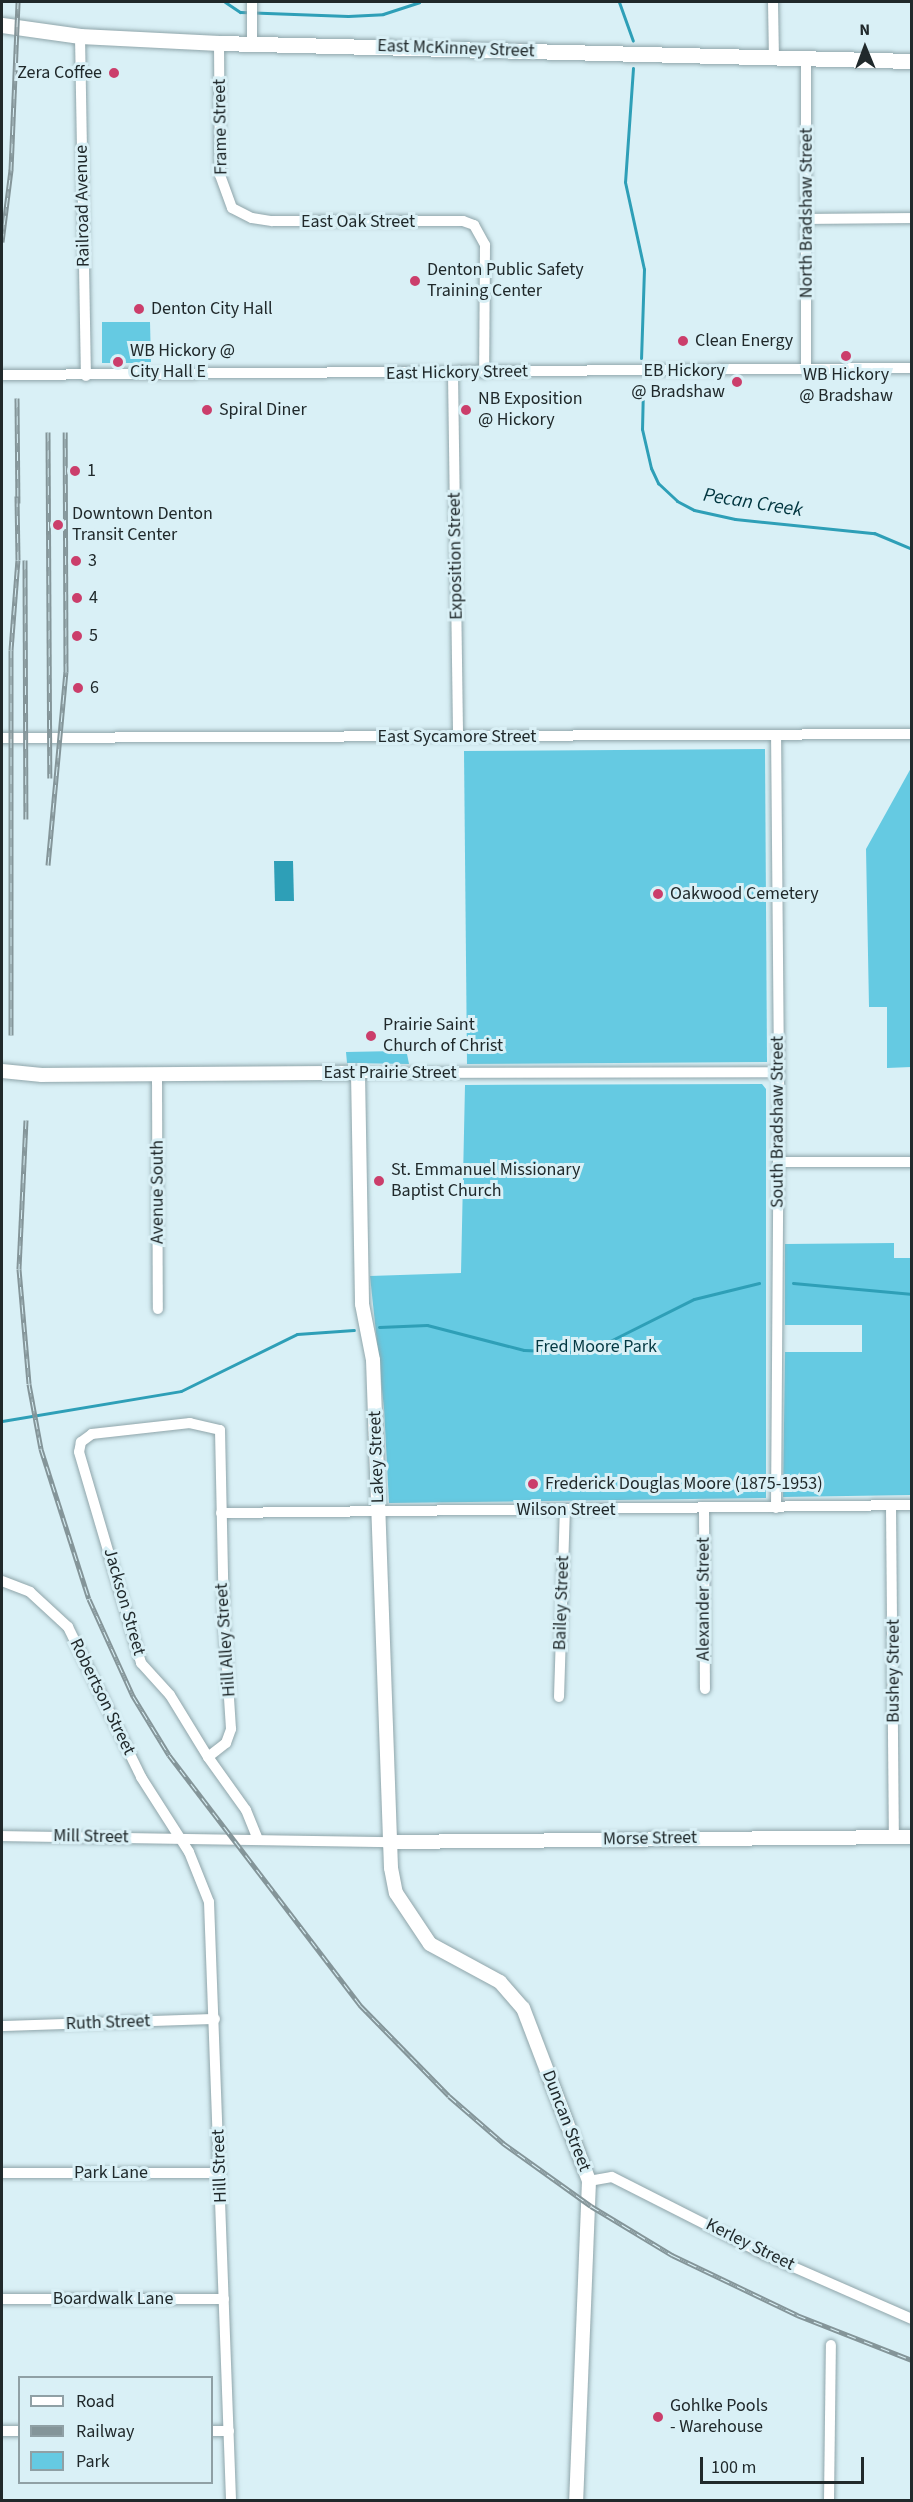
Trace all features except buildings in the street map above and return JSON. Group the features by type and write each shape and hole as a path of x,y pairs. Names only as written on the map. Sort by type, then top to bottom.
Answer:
{"main road":[{"name":"East McKinney Street","path":"2,25 80,36 219,44 912,61"}],"street":[{"path":"252,2 252,44"},
{"path":"773,2 774,57"},
{"name":"Railroad Avenue","path":"80,36 86,376"},
{"name":"Frame Street","path":"219,44 220,175 232,208"},
{"name":"North Bradshaw Street","path":"806,58 806,369"},
{"name":"East Oak Street","path":"232,208 252,218 272,221 463,221 474,225 482,236 486,278 484,373"},
{"path":"807,219 912,218"},
{"name":"East Hickory Street","path":"2,375 453,374 912,368"},
{"name":"Exposition Street","path":"453,374 458,737"},
{"name":"East Sycamore Street","path":"2,738 912,734"},
{"name":"South Bradshaw Street","path":"776,736 780,1072 776,1508"},
{"name":"East Prairie Street","path":"2,1071 42,1075 780,1072"},
{"name":"Lakey Street","path":"358,1074 362,1304 373,1360 388,1842"},
{"name":"Avenue South","path":"157,1075 158,1309"},
{"path":"778,1162 912,1162"},
{"name":"Hill Alley Street","path":"81,1442 92,1434 133,1428 210,1425 220,1430 223,1451 221,1513 231,1729 226,1743 208,1757"},
{"name":"Jackson Street","path":"81,1442 79,1452 141,1663 170,1695 208,1757 246,1810 258,1839"},
{"name":"Wilson Street","path":"221,1513 912,1505"},
{"name":"Bushey Street","path":"891,1506 894,1837"},
{"name":"Bailey Street","path":"559,1697 565,1509"},
{"name":"Alexander Street","path":"704,1509 705,1689"},
{"name":"Robertson Street","path":"2,1581 30,1592 68,1627 141,1777 180,1838"},
{"name":"Mill Street","path":"2,1836 388,1842"},
{"name":"Morse Street","path":"388,1842 912,1837"},
{"name":"Hill Street","path":"180,1838 189,1852 209,1902 231,2500"},
{"name":"Duncan Street","path":"388,1842 396,1893 423,1935 451,1958 500,1983 523,2008 589,2181 576,2500"},
{"name":"Ruth Street","path":"2,2026 214,2019"},
{"name":"Park Lane","path":"2,2173 220,2173"},
{"name":"Kerley Street","path":"589,2181 612,2177 766,2255 912,2319"},
{"name":"Boardwalk Lane","path":"2,2299 224,2299"},
{"path":"829,2500 831,2345"},
{"path":"2,2431 18,2431"},
{"path":"213,2431 229,2431"}],"green space":[{"path":"102,322 150,322 151,363 102,363"},
{"name":"Oakwood Cemetery","path":"765,749 767,1062 467,1064 464,751"},
{"path":"911,768 911,1067 887,1068 887,1007 869,1007 866,849"},
{"path":"397,1051 407,1054 409,1064 347,1063 346,1052"},
{"name":"Fred Moore Park","path":"762,1084 766,1089 766,1498 389,1503 384,1408 370,1276 461,1273 465,1085"},
{"path":"894,1243 894,1258 911,1258 911,1495 783,1497 785,1352 862,1352 862,1325 785,1325 785,1244"}],"shaded area":[{"path":"274,861 293,861 294,901 275,901"}],"waterway":[{"name":"Pecan Creek","path":"225,2 240,12 348,16 383,14 419,2"},
{"name":"Pecan Creek","path":"619,2 633,41"},
{"name":"Pecan Creek","path":"633,68 625,182 644,269 641,358"},
{"name":"Pecan Creek","path":"643,386 642,429 651,468 658,483 677,501 694,510 735,519 874,533 912,549"},
{"path":"379,1327 427,1325 524,1350 574,1352 606,1343 694,1299 759,1283"},
{"path":"793,1283 912,1294"},
{"path":"2,1421 181,1391 297,1334 354,1330"}],"railway":[{"path":"2,242 11,170 18,2"},
{"path":"17,398 18,503"},
{"path":"48,432 50,778"},
{"path":"48,865 66,672 65,432"},
{"path":"11,1035 11,650 18,560 17,496"},
{"path":"25,560 26,819"},
{"path":"26,1120 19,1269 29,1384 41,1449 89,1599 133,1696 169,1755 360,2005 449,2096 503,2143 591,2206 672,2255 797,2315 912,2360"}],"place":[{"name":"Zera Coffee","path":"114,73"},
{"name":"Denton Public Safety Training Center","path":"415,281"},
{"name":"Denton City Hall","path":"139,309"},
{"name":"Clean Energy","path":"683,341"},
{"name":"WB Hickory @ Bradshaw","path":"846,356"},
{"name":"WB Hickory @ City Hall E","path":"118,362"},
{"name":"EB Hickory @ Bradshaw","path":"737,382"},
{"name":"Spiral Diner","path":"207,410"},
{"name":"NB Exposition @ Hickory","path":"466,410"},
{"name":"1","path":"75,471"},
{"name":"Downtown Denton Transit Center","path":"58,525"},
{"name":"3","path":"76,561"},
{"name":"4","path":"77,598"},
{"name":"5","path":"77,636"},
{"name":"6","path":"78,688"},
{"name":"Oakwood Cemetery","path":"658,894"},
{"name":"Prairie Saint Church of Christ","path":"371,1036"},
{"name":"St. Emmanuel Missionary Baptist Church","path":"379,1181"},
{"name":"Frederick Douglas Moore (1875-1953)","path":"533,1484"},
{"name":"Gohlke Pools - Warehouse","path":"658,2417"}]}
